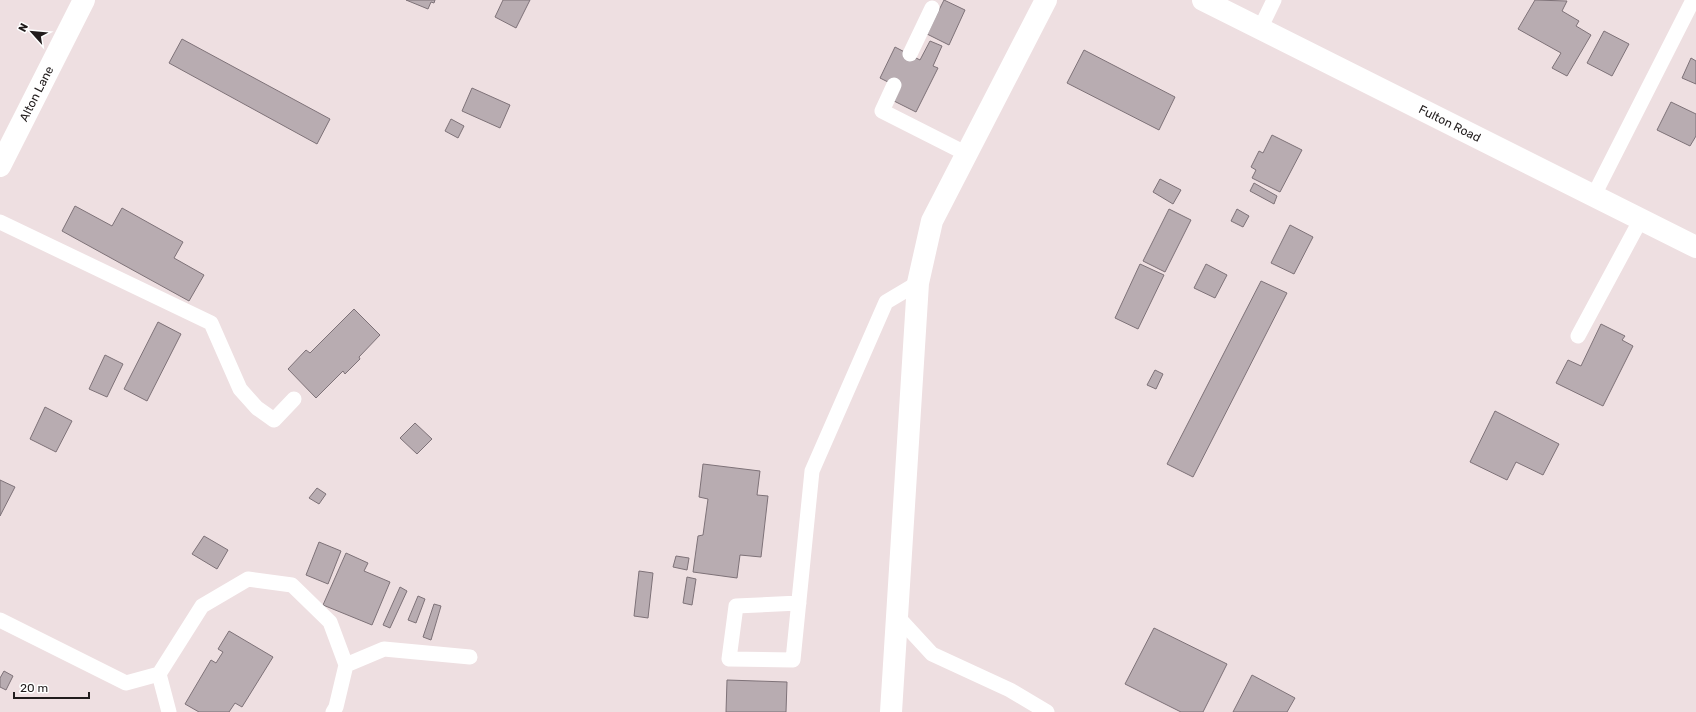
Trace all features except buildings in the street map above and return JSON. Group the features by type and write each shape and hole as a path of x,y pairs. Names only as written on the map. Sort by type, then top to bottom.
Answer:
{"street":[{"name":"Alton Lane","path":"0,166 84,0"},
{"path":"891,712 918,283 932,221 1046,0"},
{"name":"Fulton Road","path":"1203,0 1696,247"}],"lane":[{"path":"1260,29 1274,0"},
{"path":"1594,196 1693,0"},
{"path":"910,54 932,8"},
{"path":"894,85 882,111 967,154"},
{"path":"1578,336 1641,219"},
{"path":"0,222 211,323 240,389 257,408 274,420 294,399"},
{"path":"799,603 736,606 729,659 793,660 799,603 812,470 886,302 918,283"},
{"path":"0,620 126,683 159,674 202,606 248,579 292,585 330,622 346,664 336,707 333,712"},
{"path":"897,616 932,654 1010,690 1047,712"},
{"path":"346,664 384,649 470,657"},
{"path":"159,674 170,712"}]}
